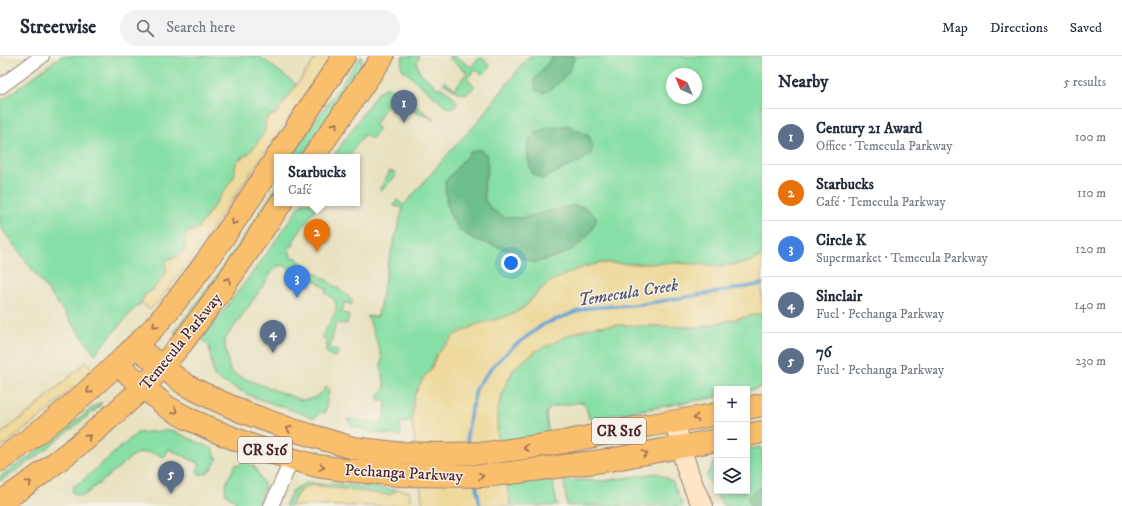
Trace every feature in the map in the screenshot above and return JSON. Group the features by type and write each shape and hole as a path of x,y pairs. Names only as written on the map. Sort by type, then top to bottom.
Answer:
{"main road":[{"name":"Temecula Parkway","path":"279,154 344,56"},
{"path":"315,154 383,56"},
{"name":"Temecula Parkway","path":"0,460 23,445 82,397 158,322 193,278 274,161"},
{"name":"Temecula Parkway","path":"0,503 37,477 86,439 144,387 163,367 182,344 220,292 279,206"},
{"name":"Pechanga Parkway","path":"135,346 186,385 243,412 293,430 353,448 395,453 488,453 564,442 650,425 714,415"},
{"name":"Pechanga Parkway","path":"117,364 167,407 187,418 253,446 292,459 317,466 345,470 400,475 481,476 616,459 714,441"},
{"path":"750,407 762,404"},
{"path":"675,422 687,469 696,493 703,506"},
{"path":"750,434 762,432"}],"street":[{"path":"0,87 42,56"},
{"path":"271,506 292,459"}],"green space":[{"path":"61,56 259,56 297,85 276,114 270,115 265,132 250,152 241,157 235,168 236,173 234,177 199,227 191,231 186,239 182,253 170,258 167,271 164,276 152,291 146,294 139,305 95,354 0,226 0,102"},
{"path":"361,56 360,73 303,154 294,154"},
{"path":"403,56 419,56 417,65 420,72 433,83 432,84 439,89 440,87 451,95 457,102 454,108 445,106 403,70 401,66"},
{"path":"455,56 471,67 481,58 490,66 484,74 475,69 467,79 473,84 474,87 468,93 459,93 443,83 445,81 455,89 467,72 448,57"},
{"path":"529,56 762,56 762,256 747,263 721,266 679,263 600,263 578,269 540,290 524,307 513,314 498,319 437,354 430,371 424,377 414,396 412,421 400,423 401,436 378,433 352,426 348,419 380,423 384,421 386,403 385,401 377,398 384,390 385,386 381,365 382,357 369,319 367,318 368,316 378,316 388,263 403,208 394,206 397,200 403,205 405,204 475,125"},
{"path":"553,56 575,56 570,70 559,83 544,93 536,90 534,80"},
{"path":"385,88 395,90 435,121 423,113 421,115 405,105 407,102 395,94 374,125 379,129 372,139 364,135 350,154 335,154 378,92"},
{"path":"568,125 589,136 593,145 591,154 579,162 542,179 532,174 528,155 531,138 542,130"},
{"path":"480,149 486,154 488,167 484,185 485,200 492,210 505,217 521,218 571,206 584,207 597,218 589,234 583,241 561,255 538,262 532,262 508,250 476,240 465,234 456,225 450,215 447,205 445,182 470,152"},
{"path":"390,171 395,173 396,176 382,190 380,188"},
{"path":"274,191 274,198 240,249 175,332 174,331 241,242"},
{"path":"300,206 317,206 294,240 293,246 289,247 291,258 296,257 299,261 346,294 352,301 351,305 345,302 341,312 349,315 347,323 336,323 330,347 338,351 337,356 333,357 326,352 327,341 322,337 336,310 335,301 332,297 325,293 327,289 299,269 297,273 285,266 280,265 273,270 224,341 231,372 238,376 301,400 315,397 326,387 329,389 325,413 321,412 314,418 251,396 214,377 209,346 202,339 265,256"},
{"path":"762,313 762,387 750,390 750,386 714,386 714,398 589,419 586,407 582,402 552,407 547,411 546,416 557,506 510,506 497,431 498,410 503,389 514,368 535,351 571,334 595,326 619,325 700,327"},
{"path":"102,402 99,407 40,454 0,481 0,476 33,454 96,405"},
{"path":"171,430 213,449 215,457 218,458 208,472 199,474 197,471 200,464 169,449 163,457 153,453 142,452 135,454 86,494 79,495 72,492 73,487 137,433"},
{"path":"762,447 762,506 723,506 716,494 750,494 750,449"},
{"path":"244,462 254,466 265,486 256,506 234,506 236,500 227,495 225,489 236,464 238,466"},
{"path":"714,463 714,490 706,476"},
{"path":"657,473 673,482 679,498 684,506 567,506 564,481 603,481"},
{"path":"308,482 397,490 389,495 313,485 299,491 291,506 285,506 293,490"},
{"path":"761,487 762,506 750,506 748,499 750,495"}],"sand":[{"path":"317,56 332,56 197,250 165,293 150,310 141,302 146,294 152,291 164,276 167,271 167,261 176,257 184,250 188,233 199,227 234,177 237,162 249,153 261,137 265,130 268,117 276,114"},
{"path":"762,256 762,313 700,327 619,325 595,326 571,334 536,351 514,368 503,390 498,410 497,431 499,448 510,506 423,506 412,421 414,396 424,377 430,371 437,354 455,335 478,324 513,314 525,307 540,290 550,282 588,266 600,263 679,263 721,266 747,263"},
{"path":"86,362 93,369 46,413 0,448 0,434 31,411"},
{"path":"313,485 389,495 397,490 409,491 411,506 291,506 301,490"}],"waterway":[{"name":"Temecula Creek","path":"469,447 467,436 477,386 495,364 514,346 544,324 587,308 643,304 762,284"},
{"name":"Temecula Creek","path":"476,483 480,506"}],"place":[{"name":"Century 21 Award","path":"404,123"},
{"name":"Starbucks","path":"317,252"},
{"name":"Circle K","path":"297,298"},
{"name":"Sinclair","path":"273,353"},
{"name":"76","path":"171,494"}]}
